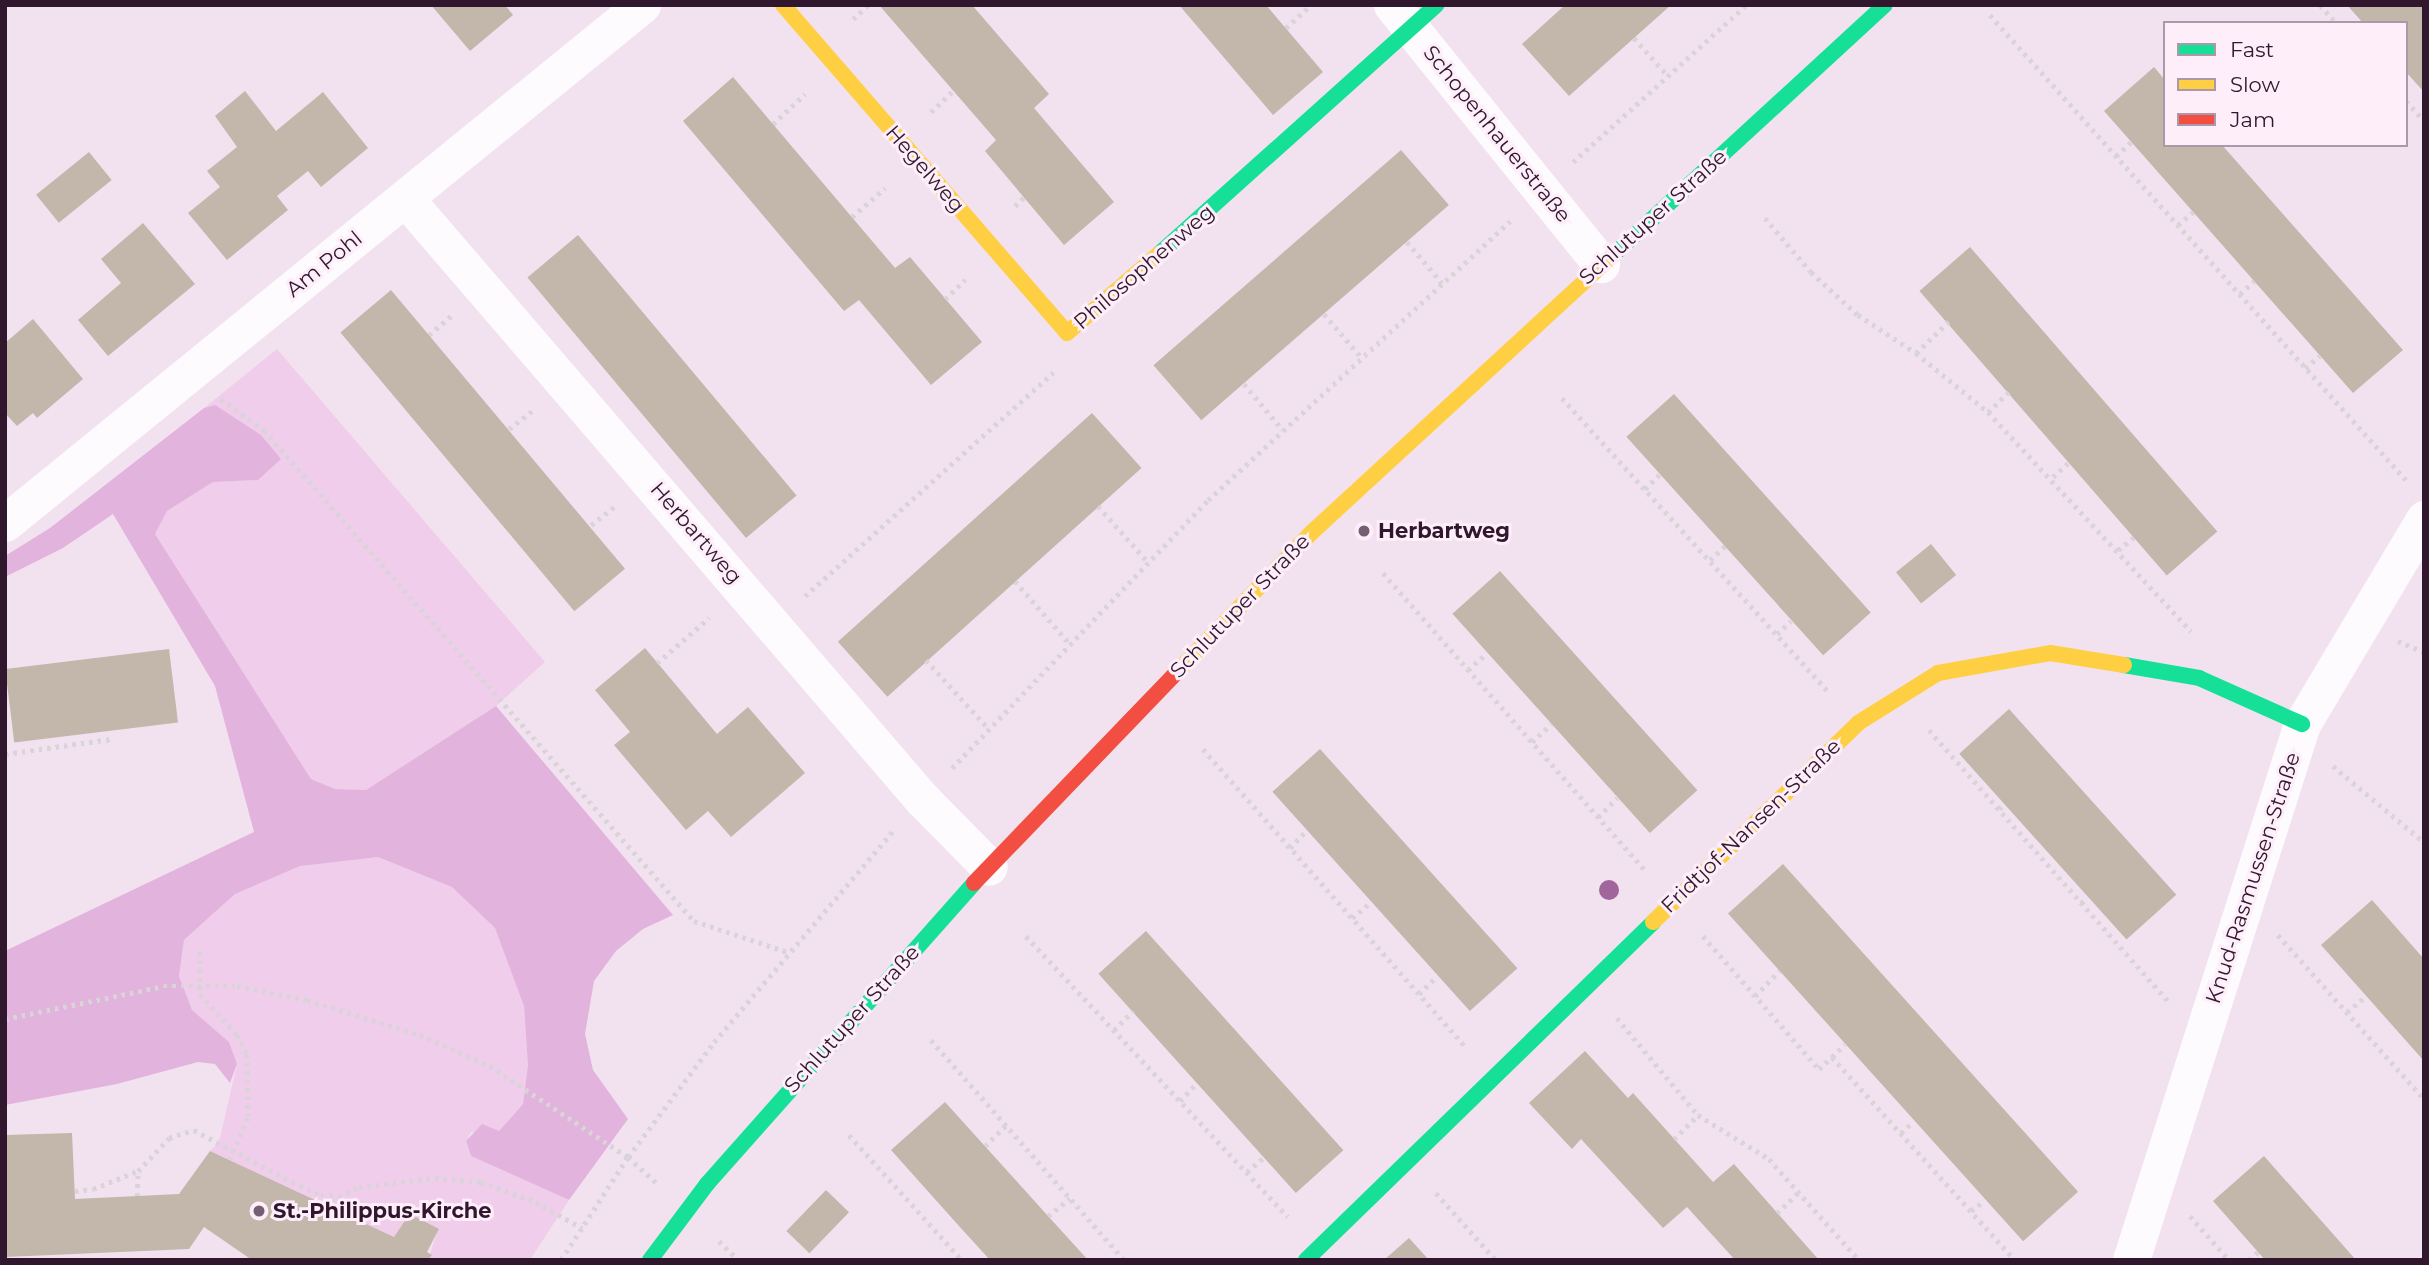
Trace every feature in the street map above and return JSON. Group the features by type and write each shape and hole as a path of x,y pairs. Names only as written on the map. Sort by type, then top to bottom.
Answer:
{"street":[{"name":"Am Pohl","path":"5,523 642,5"},
{"name":"Hegelweg","path":"783,5 1068,333"},
{"name":"Schlutuper Straße","path":"650,1260 687,1210 989,867 1311,533 1885,5"},
{"name":"Philosophenweg","path":"1068,333 1414,13"},
{"name":"Schopenhauerstraße","path":"1414,13 1542,191 1601,264"},
{"name":"Herbartweg","path":"405,198 774,622 922,799 989,867"},
{"name":"Knud-Rasmussen-Straße","path":"2132,1260 2302,724 2424,519"},
{"name":"Fridtjof-Nansen-Straße","path":"1306,1260 1858,723 1938,673 2050,653 2199,678 2302,724"}],"path":[{"path":"1286,28 1311,5"},
{"path":"561,1260 628,1157 788,952 922,799 1148,562 1283,430 1746,5"},
{"path":"2320,5 2334,21"},
{"path":"1990,15 2406,480"},
{"path":"1634,38 1668,76"},
{"path":"2408,103 2423,119"},
{"path":"2116,156 2131,142"},
{"path":"2178,226 2193,212"},
{"path":"1765,218 1811,272 1858,315 1916,353 1988,412 2052,477 2198,640"},
{"path":"1407,242 1442,283"},
{"path":"2240,294 2254,281"},
{"path":"1324,314 1362,358"},
{"path":"1916,353 1948,323"},
{"name":"Philosophenweg","path":"774,622 1056,370 1068,333"},
{"path":"2305,368 2319,356"},
{"path":"193,372 264,430 694,921 788,952"},
{"path":"1244,384 1283,430"},
{"path":"1988,412 2009,392"},
{"path":"1562,398 1832,694"},
{"path":"2052,477 2070,461"},
{"path":"1645,489 1660,474"},
{"path":"1098,506 1148,562"},
{"path":"2118,550 2136,536"},
{"path":"1710,561 1724,546"},
{"path":"1382,573 1650,875"},
{"path":"1014,581 1070,644"},
{"path":"657,663 744,588"},
{"path":"1777,634 1791,621"},
{"path":"2391,638 2424,652"},
{"path":"1468,670 1487,653"},
{"path":"926,660 989,729"},
{"path":"1923,723 2172,1006"},
{"path":"1532,742 1550,724"},
{"path":"5,754 111,739"},
{"path":"1203,749 1471,1053"},
{"path":"2333,765 2424,842"},
{"path":"1598,817 1617,798"},
{"path":"1999,809 2004,804"},
{"path":"1290,848 1307,830"},
{"path":"2081,903 2087,897"},
{"path":"1352,918 1371,902"},
{"path":"2274,930 2424,1099"},
{"path":"1698,931 1819,1069 1844,1044"},
{"path":"1026,936 1297,1226"},
{"path":"200,952 198,986 206,1005 237,1035 247,1054 247,1118 230,1160"},
{"path":"1755,996 1779,971"},
{"path":"1419,994 1437,976"},
{"path":"5,1019 113,994 198,986 237,986 306,1000 420,1035 490,1066 628,1157 687,1210"},
{"path":"2347,1012 2366,996"},
{"path":"1607,1007 1698,1115 1769,1159 1859,1260"},
{"path":"1114,1030 1133,1011"},
{"path":"931,1040 1124,1260"},
{"path":"1832,1057 2015,1260"},
{"path":"1180,1101 1197,1083"},
{"path":"1674,1139 1698,1115"},
{"path":"1901,1133 1913,1122"},
{"path":"985,1146 1006,1125"},
{"path":"75,1191 93,1189 138,1171 169,1138 183,1131 205,1133 311,1190 335,1195 408,1180 481,1182 536,1202 582,1228"},
{"path":"849,1135 962,1260"},
{"path":"1247,1172 1263,1158"},
{"path":"137,1196 138,1171"},
{"path":"1427,1184 1496,1260"},
{"path":"1777,1213 1798,1192"},
{"path":"323,1204 335,1195"},
{"path":"1048,1216 1070,1198"},
{"path":"1971,1211 1984,1201"},
{"path":"2183,1207 2229,1260"},
{"path":"2249,1260 2258,1252"}],"shaded area":[{"path":"277,349 545,662 496,706 366,790 335,789 311,779 155,534 167,511 213,482 258,480 215,405 204,408"},
{"path":"215,405 261,435 281,459 258,480 213,482 167,511 155,534 311,779 335,789 366,790 496,706 673,915 643,929 616,951 594,981 585,1034 593,1070 628,1119 569,1200 471,1156 466,1141 482,1124 499,1131 523,1104 528,1065 524,1006 495,928 452,887 378,857 300,866 235,894 184,940 179,976 192,1010 229,1042 237,1064 230,1083 215,1064 198,1062 117,1084 5,1105 5,951 254,832 215,686 113,514 63,548 5,577 5,556 50,528 204,408"},
{"path":"378,857 452,887 495,928 511,964 524,1006 528,1064 523,1104 499,1131 471,1132 466,1142 471,1156 569,1200 530,1260 428,1260 438,1229 416,1217 404,1222 394,1237 210,1151 219,1142 237,1064 229,1042 192,1010 179,976 184,940 235,894 300,865"}],"building":[{"path":"431,5 505,5 513,15 470,51"},
{"path":"879,5 972,5 1049,94 1034,108 1114,202 1064,245 985,151 996,140"},
{"path":"1179,5 1266,5 1323,72 1273,115"},
{"path":"1565,5 1671,5 1569,96 1522,44"},
{"path":"2347,5 2424,5 2424,92 2408,74 2408,21 2361,21"},
{"path":"2154,67 2163,78 2163,147 2224,147 2403,350 2353,393 2104,111"},
{"path":"733,77 895,268 910,257 982,342 931,385 859,300 844,311 683,121"},
{"path":"245,91 276,131 323,92 368,148 321,187 308,171 277,196 288,210 227,260 188,213 220,187 207,171 237,147 215,116"},
{"path":"1401,150 1449,205 1201,420 1153,365"},
{"path":"89,152 112,180 59,223 36,195"},
{"path":"143,223 195,284 108,356 78,320 121,283 101,259"},
{"path":"578,235 797,495 746,538 527,277"},
{"path":"1970,247 2217,532 2167,575 1919,291"},
{"path":"391,290 625,569 574,611 340,332"},
{"path":"33,319 83,379 37,418 33,413 17,426 5,413 5,343"},
{"path":"1674,394 1871,612 1823,655 1626,437"},
{"path":"1092,413 1142,468 887,697 838,642"},
{"path":"1931,544 1956,575 1921,603 1896,572"},
{"path":"1500,571 1697,790 1650,833 1452,614"},
{"path":"645,648 717,734 748,707 805,773 731,837 708,811 686,830 614,745 630,732 595,690"},
{"path":"169,649 178,722 14,743 5,669"},
{"path":"2009,709 2176,895 2126,940 1959,754"},
{"path":"1320,749 1517,968 1470,1011 1272,792"},
{"path":"1783,864 2078,1192 2023,1241 1728,914"},
{"path":"2372,900 2424,959 2424,1061 2321,945"},
{"path":"1146,931 1343,1150 1296,1193 1098,974"},
{"path":"1585,1051 1628,1098 1633,1093 1713,1182 1734,1164 1819,1260 1735,1260 1687,1207 1663,1228 1581,1139 1572,1149 1529,1103"},
{"path":"945,1102 1088,1260 990,1260 959,1226 891,1150"},
{"path":"72,1133 75,1199 179,1194 210,1151 394,1237 404,1222 416,1217 439,1229 427,1252 432,1255 428,1260 252,1260 204,1227 189,1249 5,1257 5,1135"},
{"path":"2264,1156 2356,1260 2265,1260 2213,1201"},
{"path":"826,1190 849,1212 809,1253 786,1231"},
{"path":"1409,1238 1429,1260 1384,1260"}],"traffic: fast":[{"path":"1159,254 1437,5"},
{"path":"1613,255 1885,5"},
{"path":"2124,665 2199,678 2302,724"},
{"path":"650,1260 707,1184 974,883"},
{"path":"1306,1260 1653,922"}],"traffic: slow":[{"path":"783,5 1067,333 1159,254"},
{"path":"1174,675 1311,533 1613,255"},
{"path":"1653,922 1858,723 1938,673 2050,653 2124,665"}],"traffic: jam":[{"path":"974,883 1174,675"}],"place":[{"name":"Herbartweg","path":"1364,531"},
{"name":"St.-Philippus-Kirche","path":"259,1211"}]}
